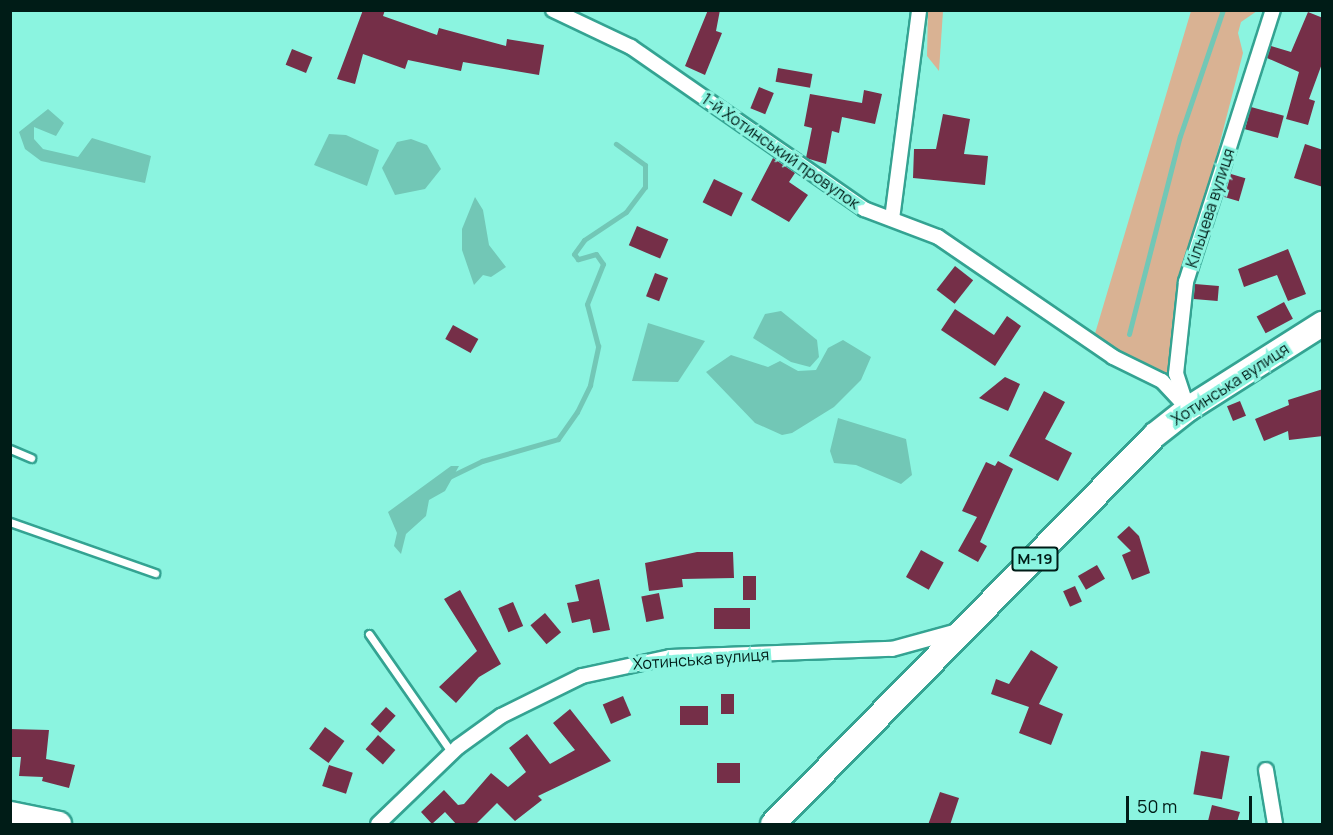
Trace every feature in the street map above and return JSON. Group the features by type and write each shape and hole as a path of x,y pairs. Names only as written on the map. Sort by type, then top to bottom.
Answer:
{"highway":[{"name":"Хотинська вулиця","path":"773,825 1155,435 1188,409 1323,324"},
{"path":"10,814 59,825"}],"street":[{"name":"1-й Хотинський провулок","path":"553,10 632,47 864,209 938,237 1113,357 1162,381 1188,409"},
{"path":"892,219 919,10"},
{"name":"Кільцева вулиця","path":"1188,409 1176,374 1186,282 1273,10"},
{"name":"Хотинська вулиця","path":"378,825 452,753 540,693 624,664 670,657 892,649 965,629"},
{"path":"1266,770 1275,825"}],"lane":[{"path":"10,449 31,458"},
{"path":"10,522 155,573"},
{"path":"369,634 452,753"}],"shaded area":[{"path":"928,11 943,11 939,71 927,56"},
{"path":"1191,11 1257,11 1241,22 1238,33 1243,53 1184,282 1173,365 1164,377 1094,337"}],"water":[{"path":"48,109 64,123 56,136 34,127 34,139 43,149 78,157 92,138 151,156 145,183 41,161 25,149 19,132"},
{"path":"329,134 346,135 379,150 367,186 314,165"},
{"path":"411,139 427,145 441,169 425,189 395,195 382,168 397,142"},
{"path":"475,197 483,210 489,245 506,267 491,277 483,275 474,285 462,250 462,229"},
{"path":"781,311 817,340 819,357 810,367 791,362 753,338 765,314"},
{"path":"648,323 705,341 678,382 632,381"},
{"path":"843,340 871,357 861,380 834,407 792,433 782,435 755,423 706,372 731,355 768,367 780,361 798,371 816,370 828,348"},
{"path":"838,418 906,439 912,475 901,484 856,465 834,463 830,451"},
{"path":"451,466 459,466 445,491 429,500 426,516 406,534 401,554 394,546 397,533 388,512"}],"building":[{"path":"363,10 385,10 383,16 437,35 439,28 506,46 507,39 544,45 539,75 463,62 461,71 408,60 405,69 363,54 355,84 337,79"},
{"path":"708,10 720,10 716,31 722,33 705,75 685,66"},
{"path":"1308,12 1323,18 1323,61 1309,99 1315,101 1308,125 1286,119 1299,72 1267,58 1271,46 1291,52"},
{"path":"292,49 312,57 306,73 286,65"},
{"path":"778,68 812,74 810,88 776,82"},
{"path":"759,87 774,93 765,114 750,108"},
{"path":"864,90 882,94 875,124 842,117 839,133 832,131 826,164 806,158 812,128 804,126 810,94 862,103"},
{"path":"1251,107 1284,116 1278,138 1245,129"},
{"path":"943,114 970,119 964,154 988,156 985,185 913,178 914,149 936,149"},
{"path":"1305,144 1323,150 1323,187 1294,178"},
{"path":"773,158 795,173 789,182 808,195 789,222 751,200"},
{"path":"1231,174 1245,178 1239,201 1224,197"},
{"path":"714,179 743,193 731,216 703,202"},
{"path":"637,226 668,239 660,259 629,245"},
{"path":"1288,249 1306,294 1288,301 1277,275 1244,287 1238,269"},
{"path":"955,266 973,280 955,304 937,290"},
{"path":"655,273 668,278 659,301 646,296"},
{"path":"1195,284 1219,286 1218,301 1194,299"},
{"path":"1284,302 1293,319 1266,333 1257,317"},
{"path":"955,309 994,335 1007,316 1021,326 995,366 941,330"},
{"path":"453,325 478,339 471,353 445,339"},
{"path":"1005,377 1020,384 1008,411 979,398"},
{"path":"1323,389 1323,436 1289,440 1288,431 1264,441 1255,419 1289,405 1288,400"},
{"path":"1044,391 1065,402 1045,439 1072,453 1058,481 1009,456"},
{"path":"1240,401 1246,416 1233,421 1227,406"},
{"path":"998,461 1013,469 980,542 987,546 978,562 958,551 977,517 962,511 986,462 995,466"},
{"path":"1129,526 1139,536 1150,573 1132,580 1122,555 1131,551 1117,537"},
{"path":"921,550 944,563 929,590 906,577"},
{"path":"697,552 733,552 734,578 682,579 683,587 649,591 645,563"},
{"path":"1097,565 1105,579 1086,590 1078,576"},
{"path":"743,576 756,576 756,600 743,600"},
{"path":"599,579 610,630 593,633 590,619 572,623 567,603 579,601 575,585"},
{"path":"1075,586 1082,602 1070,607 1063,591"},
{"path":"460,590 501,664 479,677 456,703 439,687 477,651 444,599"},
{"path":"659,593 664,619 646,622 641,596"},
{"path":"513,602 523,626 508,632 498,608"},
{"path":"714,608 750,608 750,629 714,629"},
{"path":"545,613 561,632 547,644 530,625"},
{"path":"1031,650 1058,667 1039,704 1063,714 1051,745 1019,733 1029,707 991,694 996,679 1009,684"},
{"path":"721,694 734,694 734,714 721,714"},
{"path":"623,696 631,715 611,724 603,705"},
{"path":"680,706 708,706 708,725 680,725"},
{"path":"386,707 396,716 380,733 371,724"},
{"path":"570,709 611,761 538,796 542,800 515,821 497,803 475,825 457,825 445,812 432,824 421,812 444,790 458,805 464,804 491,773 508,787 526,772 509,748 527,734 550,764 575,750 553,723"},
{"path":"325,727 344,741 329,763 309,749"},
{"path":"10,729 49,730 46,759 75,765 69,788 42,781 43,777 19,776 21,757 10,757"},
{"path":"378,735 395,750 383,764 366,749"},
{"path":"1201,751 1230,756 1222,799 1193,794"},
{"path":"717,763 740,763 740,783 717,783"},
{"path":"329,765 353,773 346,794 322,786"},
{"path":"940,792 959,798 950,825 928,825"},
{"path":"1212,805 1240,812 1236,825 1207,825"}],"waterway":[{"path":"1129,334 1180,136 1223,10"},
{"path":"447,478 482,461 558,439 577,412 590,385 598,346 587,304 603,264 596,254 578,259 574,254 584,240 626,212 645,187 645,165 616,144"}]}
